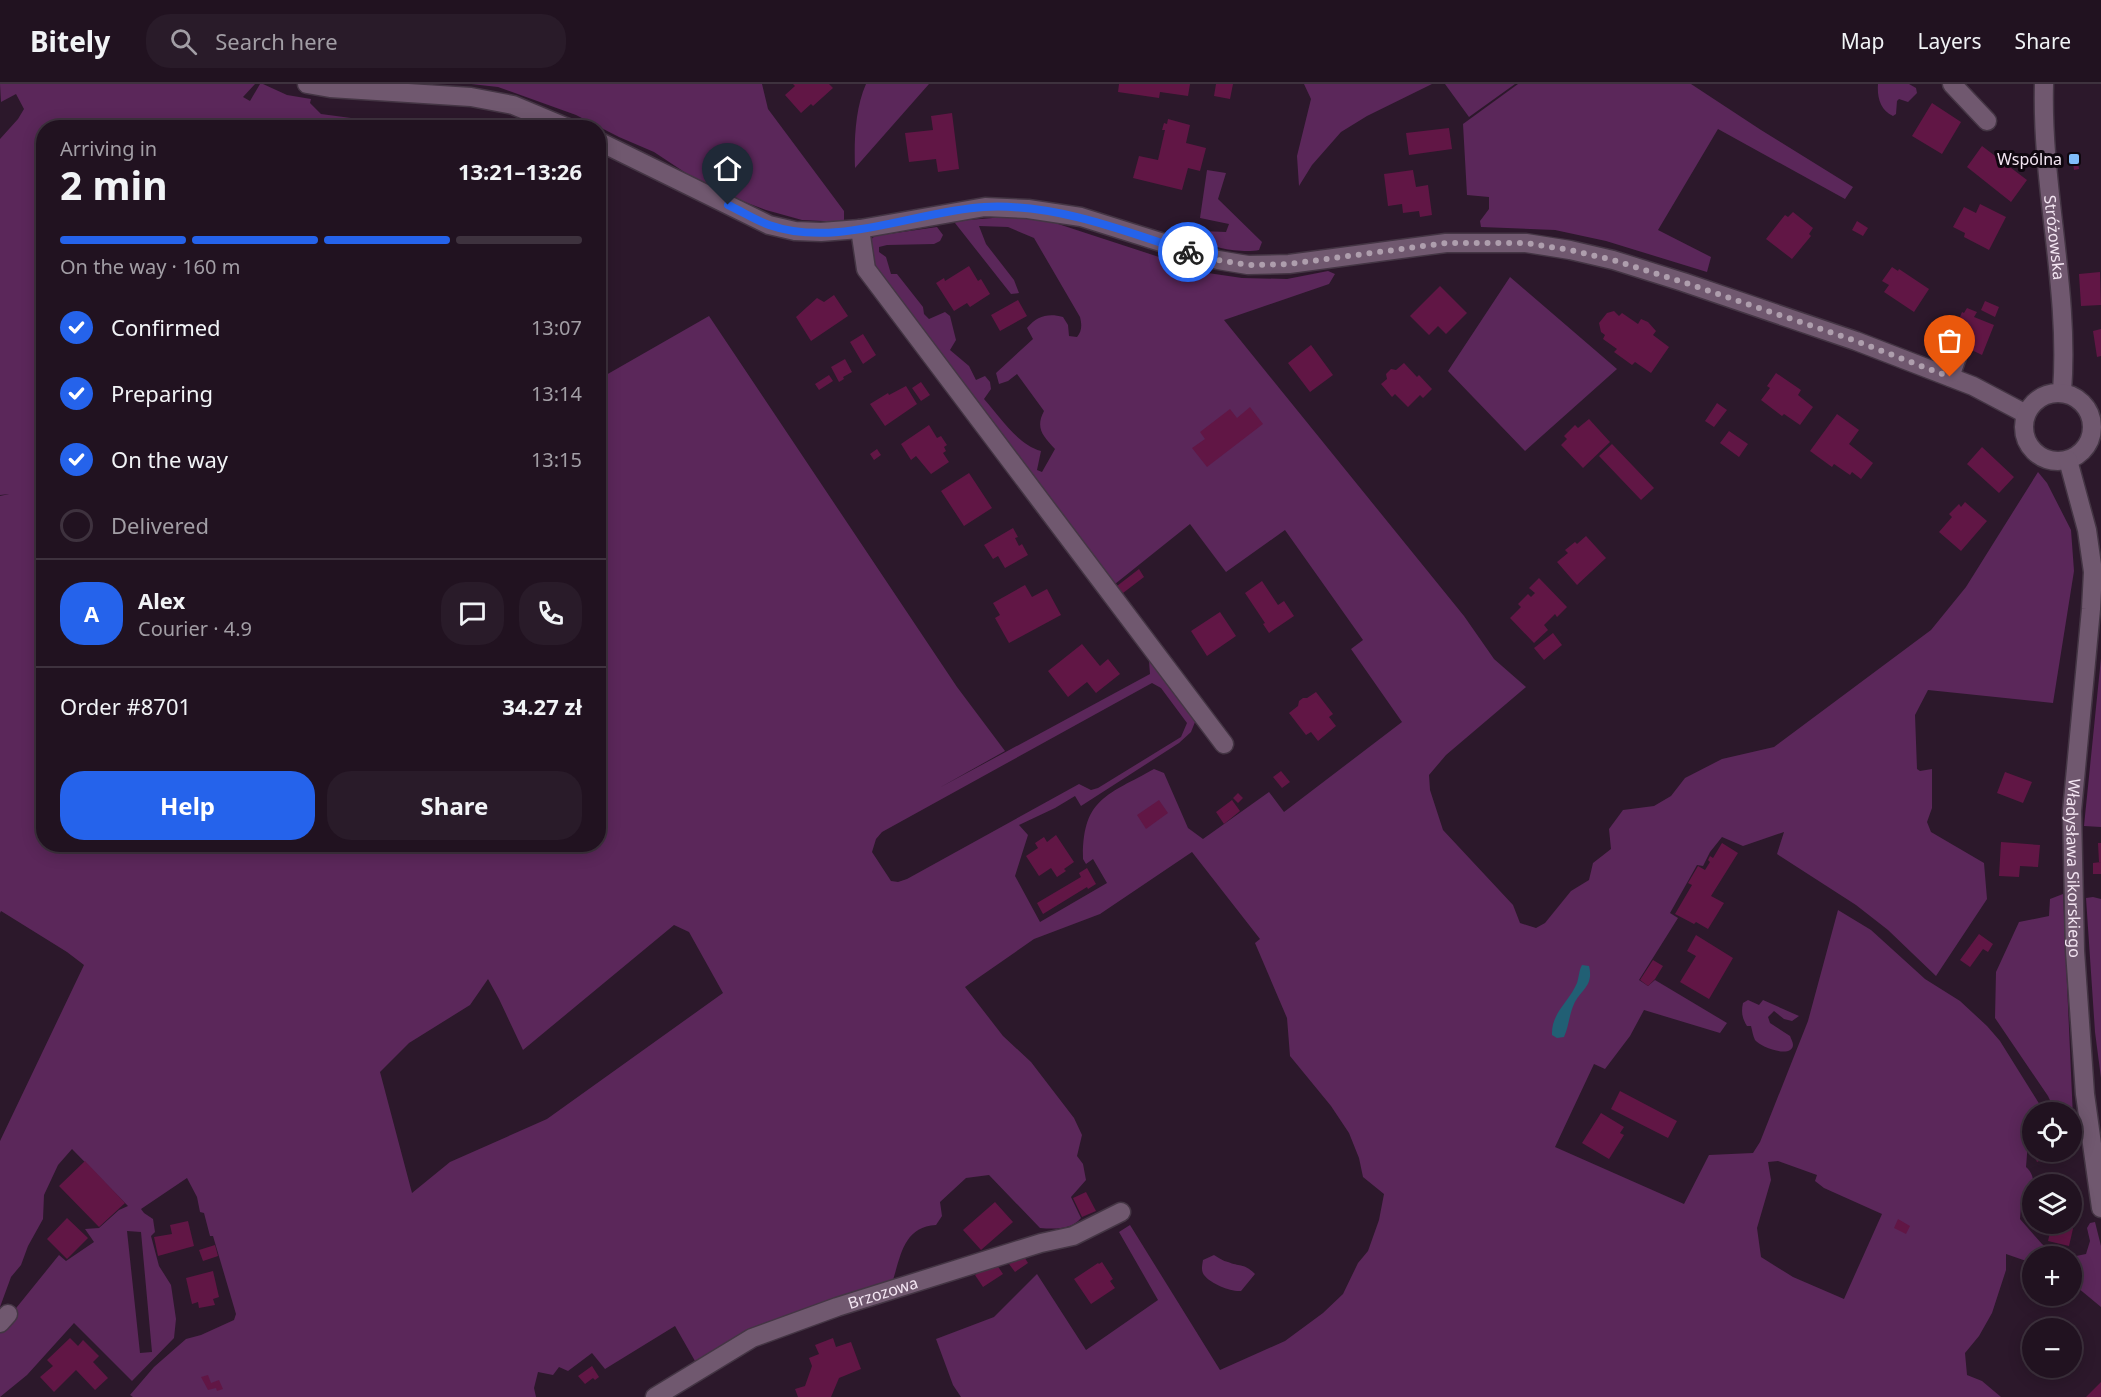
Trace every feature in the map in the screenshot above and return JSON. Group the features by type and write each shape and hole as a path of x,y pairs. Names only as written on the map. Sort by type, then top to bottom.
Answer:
{"street":[{"path":"307,84 330,88 471,97 513,105 549,120"},
{"path":"1952,84 1988,121"},
{"name":"Stróżowska","path":"2044,84 2048,168 2064,322 2062,392"},
{"path":"606,145 768,225 795,231 860,229 985,207 1028,209 1081,217 1218,260 1248,265 1289,264 1446,243 1526,243 1570,250 1613,260 1683,282 1856,341 1973,386 2026,414"},
{"path":"860,229 866,269 1224,744"},
{"path":"1950,377 1957,357"},
{"path":"2062,392 2081,401 2096,418 2091,436 2083,451 2068,460 2053,461 2038,456 2027,444 2023,429 2031,404 2040,397 2062,392"},
{"name":"Władysława Sikorskiego","path":"2068,460 2087,530 2093,572 2093,665 2072,811 2075,951 2085,1094 2101,1208"},
{"name":"Brzozowa","path":"655,1397 752,1338 848,1303 1041,1243 1073,1236 1121,1212"}],"shaded area":[{"path":"0,84 255,84 243,97 250,101 260,84 263,84 287,95 311,99 310,103 321,114 366,120 36,120 36,852 606,852 606,375 709,316 957,687 1005,751 939,788 1150,674 1149,661 1152,659 1197,717 1191,732 1179,743 1081,806 1075,796 1019,825 1028,835 1015,876 1040,922 1107,883 1093,859 1086,864 1083,859 1084,839 1087,823 1093,811 1101,801 1123,785 1154,769 1164,773 1188,828 1203,839 1269,792 1284,812 1402,722 1351,649 1363,640 1285,530 1226,572 1190,524 1110,588 869,264 869,241 875,236 937,227 943,235 940,241 934,244 887,245 879,247 879,252 886,257 891,274 897,274 923,307 924,314 929,319 945,312 950,316 956,340 950,350 969,366 976,380 985,376 990,382 991,389 984,399 1017,436 1041,451 1037,470 1042,472 1055,449 1040,427 1044,411 1017,374 999,384 996,373 1033,339 1027,328 1039,318 1052,315 1063,317 1068,325 1069,336 1077,337 1081,328 1080,317 1034,238 1008,227 979,226 986,244 1014,280 1019,293 1011,294 955,223 956,221 1005,217 1049,221 1208,273 1242,278 1287,279 1328,271 1335,274 1329,284 1224,320 1464,616 1494,659 1526,687 1446,755 1429,775 1430,790 1443,830 1513,905 1520,923 1536,928 1545,923 1571,891 1589,880 1593,863 1611,849 1609,829 1623,810 1654,806 1671,796 1685,778 1722,759 1774,747 1931,630 1966,587 2038,472 2047,483 2071,530 2074,571 2053,703 1928,690 1915,715 1917,769 1920,771 1932,769 1932,808 1927,822 1931,832 1984,863 1987,899 1936,976 1888,930 1856,905 1777,854 1784,832 1743,846 1722,837 1710,852 1703,866 1697,865 1670,913 1678,918 1639,980 1648,986 1655,980 1727,1023 1720,1033 1644,1010 1630,1036 1605,1069 1594,1064 1555,1147 1684,1204 1709,1155 1753,1153 1760,1142 1808,1021 1838,910 1871,930 1925,979 1960,1001 1987,1026 2000,1041 2038,1102 2022,1102 2022,1162 2026,1162 2026,1167 2031,1174 2022,1174 2020,1219 2022,1234 2033,1234 2045,1246 2022,1246 2022,1260 2006,1254 2006,1270 1992,1313 1979,1336 1965,1353 1967,1375 1982,1381 2001,1397 961,1397 953,1385 936,1339 994,1317 1037,1274 1086,1350 1158,1300 1119,1232 1130,1225 1220,1370 1285,1341 1323,1313 1343,1294 1358,1263 1368,1251 1379,1220 1384,1194 1363,1177 1359,1158 1349,1133 1331,1106 1290,1056 1287,1018 1255,943 1260,939 1192,852 1100,914 1034,939 965,987 1003,1036 1031,1062 1074,1118 1082,1135 1077,1156 1083,1164 1086,1180 1071,1197 1081,1218 1068,1227 1040,1228 989,1175 966,1178 940,1202 942,1216 936,1225 916,1231 910,1237 901,1253 892,1283 757,1327 695,1361 675,1326 605,1369 592,1353 568,1371 559,1367 553,1375 538,1372 534,1388 536,1397 133,1397 130,1395 154,1367 186,1339 201,1335 234,1320 236,1314 213,1236 210,1236 204,1213 200,1212 197,1197 187,1178 141,1209 153,1219 155,1232 151,1236 159,1266 171,1285 176,1319 174,1338 132,1381 74,1323 27,1375 0,1397 0,1328 59,1255 66,1261 94,1242 85,1229 99,1228 119,1210 128,1206 72,1149 58,1165 44,1195 43,1219 28,1246 21,1265 11,1277 0,1307 0,1141 84,965 1,911 0,913 0,496 9,494 0,495 0,139 24,109 16,94 1,102","holes":["1152,683 1161,688 1187,723 1181,737 1098,788 1091,790 1079,784 898,882 891,881 872,852 876,839 882,832","674,925 689,932 723,993 547,1119 450,1162 412,1193 380,1072 409,1043 470,1005 488,979 523,1050","1778,1161 1817,1175 1815,1181 1824,1188 1882,1214 1844,1299 1793,1277 1761,1257 1757,1228 1771,1180 1768,1162","127,1231 141,1232 152,1352 140,1353"]},
{"path":"471,84 762,84 768,109 844,211 844,222 802,220 766,210 710,189 654,152 606,130 606,120 586,120 498,87"},
{"path":"866,84 929,84 855,168 856,125"},
{"path":"1304,84 1432,84 1367,116 1341,132 1312,165 1299,186 1297,156 1311,99"},
{"path":"1445,84 1515,84 1469,117"},
{"path":"1518,84 1691,84 1853,187 1845,199 1718,129 1658,230 1711,257 1707,272 1606,241 1555,230 1481,227 1480,221 1489,209 1489,197 1467,195 1463,124"},
{"path":"1878,84 1909,84 1916,88 1917,93 1908,102 1899,99 1896,114 1893,116 1880,103"},
{"path":"1207,170 1226,173 1218,199 1262,242 1259,250 1228,249 1211,245 1199,238 1201,231 1226,232 1229,224 1200,218"},
{"path":"1510,277 1617,369 1525,451 1448,371"},
{"path":"2101,658 2101,827 2084,826"},
{"path":"2063,894 2072,1102 2051,1102 1995,1018 1996,972 2019,922 2049,916 2050,899"},
{"path":"2086,898 2101,899 2101,1078 2095,1032"},
{"path":"1748,1000 1759,1005 1763,1000 1799,1016 1792,1021 1784,1019 1774,1011 1768,1017 1770,1023 1790,1036 1793,1044 1791,1049 1775,1050 1755,1040 1751,1026 1747,1026 1742,1015 1743,1003"},
{"path":"2095,1222 2101,1246 2101,1307 2082,1291 2082,1255 2086,1254 2090,1241 2087,1228 2090,1223"},
{"path":"1214,1255 1224,1261 1245,1267 1255,1274 1241,1291 1221,1287 1202,1272 1203,1260"}],"water":[{"path":"1582,965 1589,966 1590,978 1574,1004 1564,1037 1557,1038 1552,1035 1554,1020 1574,990"}],"building":[{"path":"793,84 829,84 833,88 813,106 811,104 801,113 785,95 795,86"},
{"path":"1119,84 1190,84 1188,96 1160,92 1159,98 1118,92"},
{"path":"1216,84 1233,84 1230,99 1214,96"},
{"path":"1932,103 1961,122 1942,154 1912,136"},
{"path":"952,113 959,169 938,172 936,159 909,162 905,133 933,130 931,116"},
{"path":"1168,119 1190,125 1186,143 1206,148 1200,171 1188,168 1182,190 1133,178 1139,156 1158,160 1165,130 1162,130"},
{"path":"1449,128 1452,149 1409,155 1406,133"},
{"path":"1982,146 2027,180 2011,202 1967,167"},
{"path":"2072,155 2077,155 2079,169 2074,170"},
{"path":"1413,170 1416,187 1428,185 1432,215 1420,217 1419,211 1403,213 1402,204 1388,206 1384,174"},
{"path":"1980,204 2006,217 1989,250 1964,237 1965,233 1953,227 1964,207 1976,213"},
{"path":"1793,212 1813,228 1809,234 1811,236 1792,259 1766,239 1785,215 1788,217"},
{"path":"1857,221 1868,228 1863,236 1852,230"},
{"path":"969,266 978,281 981,279 990,294 970,307 967,303 954,311 936,283 944,278 945,281"},
{"path":"1892,267 1898,271 1899,269 1929,289 1914,312 1884,292 1889,285 1882,281"},
{"path":"2100,272 2101,305 2081,306 2079,274"},
{"path":"1440,286 1467,313 1446,334 1438,326 1429,335 1410,316"},
{"path":"834,295 848,316 811,341 796,317 817,298 824,302"},
{"path":"1018,300 1027,316 1000,331 991,315"},
{"path":"1985,301 1999,307 1995,317 1981,310"},
{"path":"1967,308 1977,312 1974,317 1994,325 1982,355 1951,340 1962,312 1964,313"},
{"path":"1614,311 1619,316 1622,313 1638,324 1641,319 1648,322 1656,331 1653,335 1669,347 1651,373 1635,362 1632,365 1614,352 1617,349 1603,339 1605,335 1601,332 1599,323 1607,313"},
{"path":"2101,329 2101,356 2097,357 2093,331"},
{"path":"1938,331 1948,336 1942,348 1932,343"},
{"path":"863,334 876,355 863,364 850,342"},
{"path":"1311,345 1333,375 1310,392 1288,363"},
{"path":"845,359 852,372 839,382 831,367"},
{"path":"1404,363 1432,389 1423,398 1420,395 1408,407 1395,394 1392,397 1381,384 1387,379 1386,374 1391,369 1396,370"},
{"path":"1776,373 1801,390 1798,395 1813,407 1800,425 1784,414 1782,416 1761,400 1770,388 1767,386"},
{"path":"829,375 833,381 819,390 815,384"},
{"path":"921,382 930,395 921,401 912,388"},
{"path":"906,386 917,404 885,426 870,404"},
{"path":"1717,403 1727,410 1714,427 1705,421"},
{"path":"1250,407 1263,424 1207,467 1192,448 1205,439 1200,432 1230,409 1237,418"},
{"path":"1837,414 1859,430 1849,444 1873,463 1861,479 1852,472 1850,475 1834,464 1832,467 1810,451"},
{"path":"1589,419 1610,442 1583,468 1561,445 1567,439 1564,436 1575,425 1578,428"},
{"path":"929,425 937,438 941,436 947,445 943,453 949,462 931,474 916,456 911,460 901,444"},
{"path":"1729,431 1748,444 1739,457 1720,443"},
{"path":"1612,444 1654,488 1641,500 1599,456"},
{"path":"1982,447 2014,477 1999,493 1967,464"},
{"path":"877,449 881,455 874,460 870,454"},
{"path":"969,473 992,508 964,526 941,491"},
{"path":"1965,502 1987,521 1961,551 1939,532 1952,517 1949,514 1959,504 1961,507"},
{"path":"1013,528 1018,537 1015,538 1019,546 1022,544 1028,555 1005,568 998,556 993,559 984,545"},
{"path":"1586,536 1606,558 1577,585 1557,562 1568,553 1565,550"},
{"path":"1139,569 1144,577 1123,593 1117,586"},
{"path":"1539,578 1567,607 1557,617 1555,614 1544,625 1548,630 1534,643 1510,618 1521,607 1518,604 1528,594 1531,597 1535,593 1529,588"},
{"path":"1262,581 1278,605 1284,601 1294,616 1269,633 1245,593"},
{"path":"1025,585 1032,597 1047,589 1061,615 1009,643 995,618 1000,615 993,603"},
{"path":"1220,612 1236,636 1207,656 1191,631"},
{"path":"1553,633 1562,645 1544,660 1534,648"},
{"path":"1082,644 1100,666 1108,659 1120,674 1096,693 1087,682 1068,697 1048,671"},
{"path":"1316,692 1333,714 1329,717 1336,726 1318,741 1311,732 1306,735 1289,713 1298,706 1299,701"},
{"path":"1281,771 1290,782 1282,788 1273,777"},
{"path":"2005,772 2032,782 2023,803 1997,793"},
{"path":"1238,793 1243,798 1238,803 1233,798"},
{"path":"1159,800 1168,813 1146,829 1137,815"},
{"path":"1232,800 1240,811 1224,824 1216,812"},
{"path":"1056,835 1074,862 1057,877 1051,868 1039,876 1026,856 1038,848 1035,843 1044,837 1047,842"},
{"path":"2001,842 2040,845 2038,867 2020,866 2019,877 1999,876"},
{"path":"1722,843 1738,853 1711,896 1724,903 1708,929 1675,914 1692,885 1688,883 1698,866 1705,870 1710,862 1708,860 1710,856 1713,858"},
{"path":"2098,843 2101,843 2101,862 2099,862"},
{"path":"2101,862 2101,874 2093,874 2093,863"},
{"path":"1087,868 1096,884 1088,889 1087,887 1043,914 1037,903 1081,877 1079,873"},
{"path":"1979,934 1993,944 1988,952 1983,949 1970,967 1960,960"},
{"path":"1696,935 1733,958 1709,999 1680,982 1696,956 1687,951"},
{"path":"1653,960 1663,966 1648,986 1640,980"},
{"path":"1620,1091 1677,1121 1668,1138 1611,1109"},
{"path":"1601,1113 1624,1127 1620,1133 1624,1135 1609,1159 1582,1143"},
{"path":"85,1161 125,1203 99,1227 59,1186"},
{"path":"1086,1192 1096,1211 1082,1217 1073,1198"},
{"path":"995,1202 1013,1222 981,1250 963,1230"},
{"path":"67,1218 88,1238 67,1259 47,1239"},
{"path":"1898,1219 1910,1226 1906,1234 1894,1228"},
{"path":"188,1221 194,1246 158,1256 154,1237 172,1234 170,1225"},
{"path":"2050,1234 2072,1234 2069,1246 2048,1241"},
{"path":"215,1245 218,1256 203,1261 199,1250"},
{"path":"1023,1255 1028,1263 1015,1272 1009,1264"},
{"path":"995,1262 1003,1274 983,1287 975,1275"},
{"path":"1102,1262 1113,1279 1110,1281 1115,1288 1091,1304 1074,1279"},
{"path":"213,1271 219,1297 213,1299 215,1305 199,1308 198,1302 192,1304 186,1278"},
{"path":"70,1338 78,1346 83,1340 99,1356 93,1362 108,1378 95,1390 76,1370 54,1392 40,1377 53,1366 47,1360"},
{"path":"833,1338 836,1347 851,1342 861,1369 839,1378 831,1397 798,1397 795,1389 805,1386 812,1366 809,1358 819,1354 815,1345"},
{"path":"592,1366 599,1377 585,1384 578,1376"},
{"path":"208,1375 211,1383 219,1380 223,1389 208,1390 201,1377"},
{"path":"2101,1382 2101,1397 2086,1397"}],"way so far":[{"path":"1188,252 1248,265 1289,264 1446,243 1526,243 1570,250 1613,260 1683,282 1856,341 1950,377"}],"place":[{"name":"Wspólna","path":"2074,159"}],"route":[{"path":"728,205 768,225 795,231 821,232 860,229 985,207 1028,209 1081,217 1188,252"}]}
